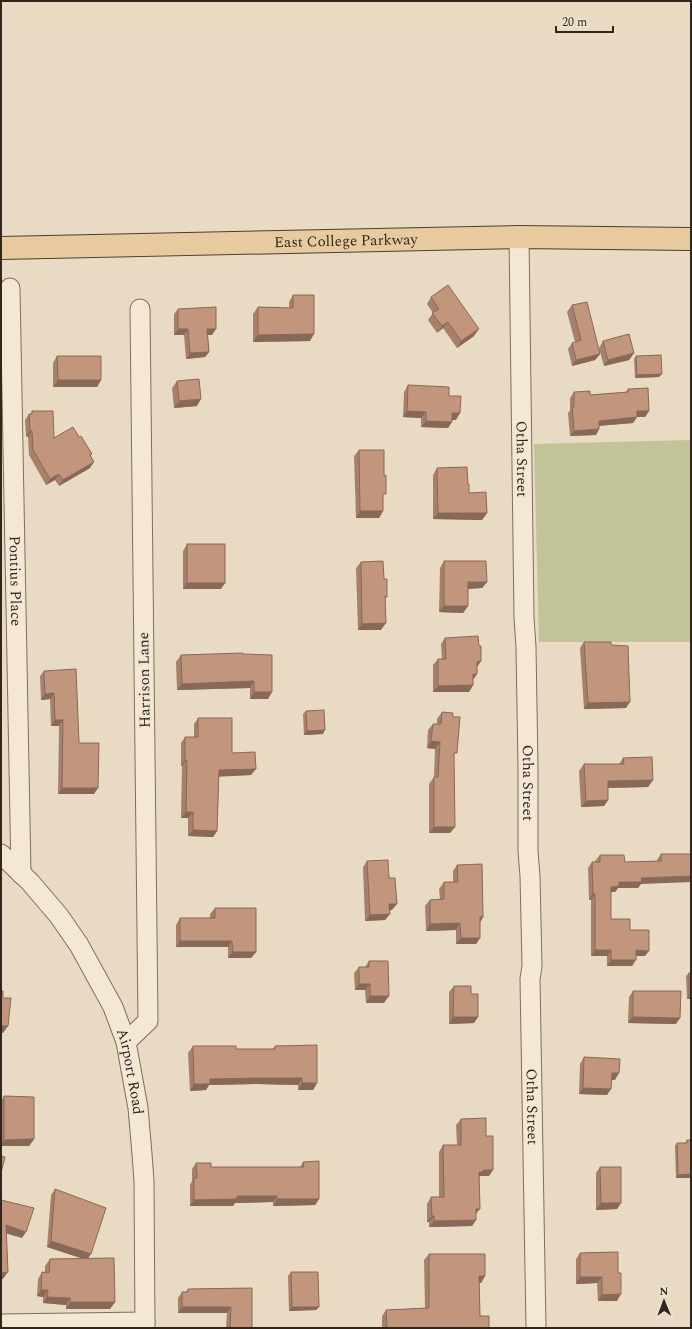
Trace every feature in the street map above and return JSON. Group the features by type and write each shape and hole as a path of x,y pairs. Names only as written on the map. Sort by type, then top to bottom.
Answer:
{"main road":[{"name":"East College Parkway","path":"1,248 519,237 691,239"}],"street":[{"name":"Otha Street","path":"519,237 536,1328"},
{"name":"Pontius Place","path":"10,288 22,874"},
{"name":"Harrison Lane","path":"126,1042 148,1020 140,309"},
{"name":"Airport Road","path":"1,854 22,874 59,916 79,945 113,1007 126,1042 137,1101 142,1154 145,1325"},
{"path":"1,1324 145,1325"}],"green space":[{"path":"691,440 691,642 539,642 534,444"}],"building":[{"path":"448,285 479,329 461,341 448,322 442,326 432,313 439,309 431,297"},
{"path":"293,295 314,295 314,334 258,335 258,307 293,308"},
{"path":"587,302 600,354 576,360 572,343 581,340 572,305"},
{"path":"216,307 216,329 207,329 209,352 190,353 188,329 178,329 178,309"},
{"path":"629,334 634,353 608,360 603,341"},
{"path":"661,355 662,374 637,375 636,356"},
{"path":"57,356 101,356 101,380 58,380"},
{"path":"199,379 201,399 179,401 177,381"},
{"path":"408,385 449,387 449,396 461,396 460,413 452,413 452,422 426,421 426,412 407,411"},
{"path":"648,388 649,411 637,411 637,417 599,421 599,429 574,431 572,407 574,407 574,392 590,391 590,395 628,392 628,389"},
{"path":"32,411 53,411 54,438 73,427 79,437 81,436 92,454 90,455 94,462 63,480 59,474 50,479 33,450 29,414 32,414"},
{"path":"359,450 384,450 386,494 383,494 383,511 360,511"},
{"path":"467,467 469,493 486,492 487,513 438,513 437,468"},
{"path":"187,544 225,544 225,583 187,583"},
{"path":"383,561 384,579 387,579 387,597 385,596 386,623 362,624 361,562"},
{"path":"444,561 486,561 487,582 468,582 468,606 444,606"},
{"path":"478,636 479,646 481,646 481,661 477,662 477,674 473,674 473,685 438,686 438,659 446,659 445,638"},
{"path":"584,642 611,642 611,645 628,646 630,702 588,703"},
{"path":"243,653 272,655 272,692 254,692 254,681 182,684 181,655"},
{"path":"76,669 79,743 99,743 98,788 62,788 63,720 55,720 54,693 45,694 44,671"},
{"path":"324,710 325,730 307,731 306,711"},
{"path":"442,712 453,713 453,717 460,717 457,753 454,753 455,827 434,827 434,777 438,777 440,742 431,741 433,724 441,724"},
{"path":"198,718 232,718 232,753 255,752 256,769 219,770 217,831 193,830 193,812 186,812 187,760 185,760 185,737 198,737"},
{"path":"652,757 653,780 608,781 608,800 586,801 584,764 624,764 623,758"},
{"path":"661,854 691,854 691,876 641,878 642,882 619,882 619,886 611,887 611,919 630,919 630,930 649,930 649,951 636,950 636,960 611,960 611,950 595,950 595,894 593,894 592,862 600,862 600,855 624,855 625,862 661,861"},
{"path":"388,860 389,878 395,878 397,904 389,904 390,914 370,915 367,861"},
{"path":"482,864 483,917 480,917 480,938 461,938 460,923 430,924 430,900 444,899 444,882 458,882 457,865"},
{"path":"215,908 256,908 256,952 233,952 232,941 180,941 180,918 215,918"},
{"path":"369,961 388,961 389,996 370,996 370,984 359,984 359,967 369,967"},
{"path":"689,973 691,973 691,995 689,995"},
{"path":"454,986 471,986 471,994 478,994 478,1017 453,1017"},
{"path":"1,991 3,991 3,998 11,998 8,1026 1,1026"},
{"path":"633,991 681,991 680,1018 633,1017"},
{"path":"317,1045 317,1083 302,1083 302,1078 262,1078 210,1079 210,1084 194,1084 193,1046 236,1046 236,1049 275,1049 275,1046"},
{"path":"584,1057 620,1059 619,1073 612,1073 611,1089 583,1088"},
{"path":"4,1096 34,1097 34,1139 4,1140"},
{"path":"486,1118 486,1136 493,1136 493,1170 483,1170 483,1172 479,1172 480,1209 476,1209 476,1220 434,1221 434,1216 432,1216 431,1197 444,1197 443,1145 461,1145 461,1119"},
{"path":"687,1140 691,1140 691,1174 678,1175 677,1143 687,1143"},
{"path":"1,1156 5,1157 1,1173"},
{"path":"319,1161 319,1199 277,1199 277,1196 237,1196 237,1199 194,1200 194,1178 197,1178 196,1163 211,1163 211,1167 304,1167 303,1162"},
{"path":"600,1167 621,1167 621,1203 601,1203"},
{"path":"55,1189 106,1208 91,1254 51,1241"},
{"path":"1,1200 34,1208 26,1232 6,1225 8,1272 1,1273"},
{"path":"618,1252 618,1273 621,1273 621,1294 602,1295 602,1277 580,1277 580,1253"},
{"path":"429,1254 485,1254 485,1276 479,1276 480,1316 489,1316 489,1328 387,1328 386,1310 429,1308"},
{"path":"114,1258 115,1302 70,1302 70,1298 47,1297 48,1290 41,1290 42,1272 49,1273 50,1259"},
{"path":"291,1272 318,1272 319,1307 292,1307"},
{"path":"252,1288 252,1328 230,1328 231,1307 182,1307 182,1292 188,1292 188,1289"}]}
